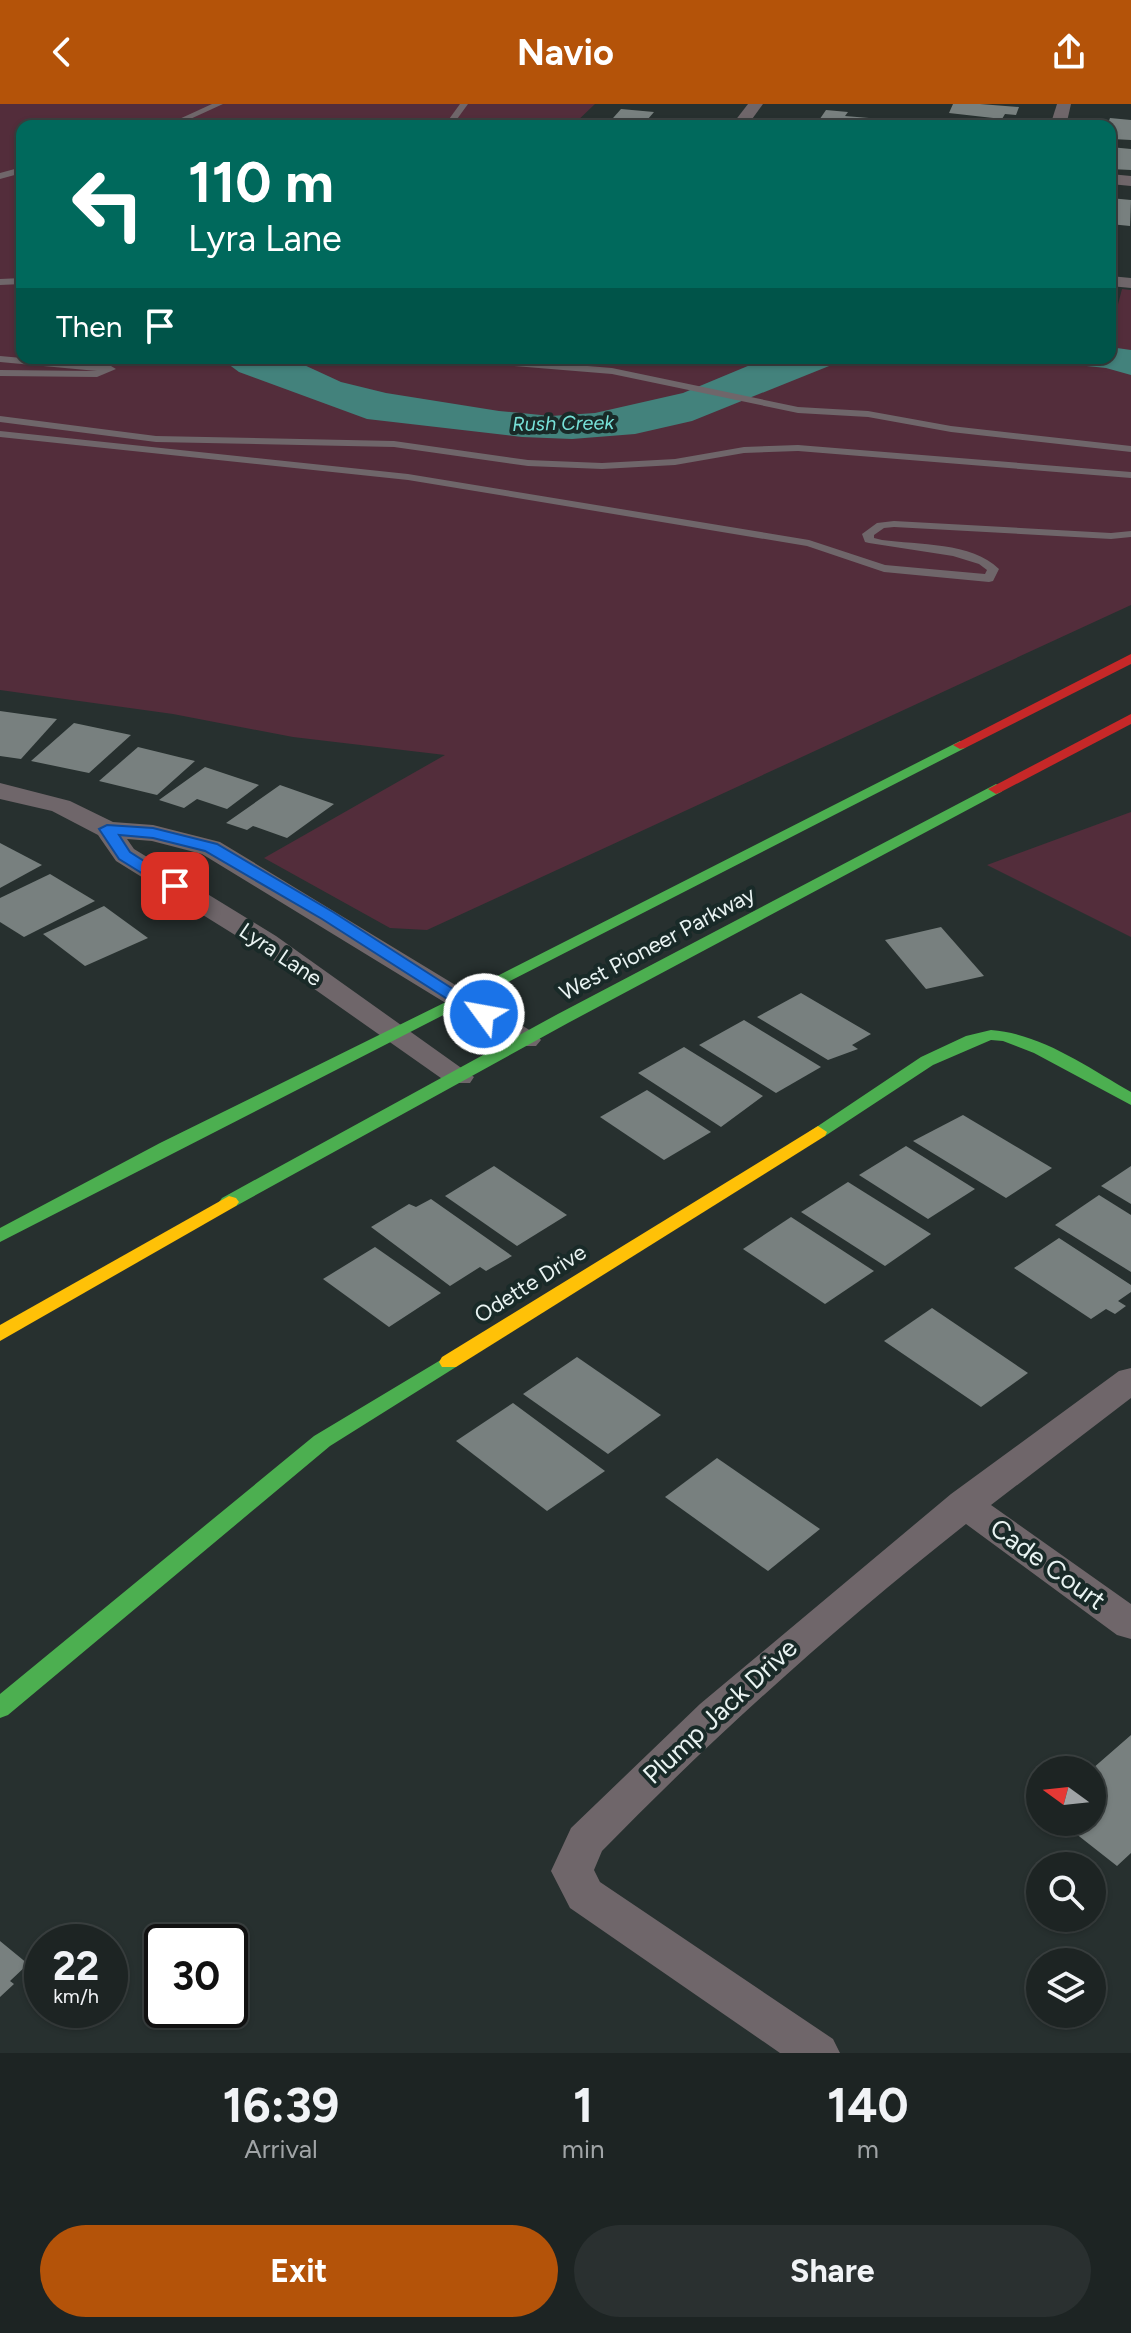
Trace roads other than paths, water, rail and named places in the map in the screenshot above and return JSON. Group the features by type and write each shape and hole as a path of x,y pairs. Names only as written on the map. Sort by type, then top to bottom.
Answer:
{"main road":[{"name":"West Pioneer Parkway","path":"0,1236 181,1140 462,1001 1131,658"},
{"name":"West Pioneer Parkway","path":"0,1334 148,1246 526,1040 1131,718"},
{"name":"Odette Drive","path":"0,1708 322,1441 949,1050 992,1035 1022,1041 1131,1099"}],"street":[{"path":"744,120 756,104"},
{"name":"Lyra Lane","path":"0,791 61,806 107,829 153,833 211,848 327,915 526,1040"},
{"name":"Lyra Lane","path":"107,829 125,855 266,942 459,1077"},
{"name":"Plump Jack Drive","path":"817,2053 585,1895 572,1871 586,1840 784,1649 964,1504 1131,1380"},
{"name":"Cade Court","path":"964,1504 1131,1624"}],"lane":[{"path":"182,120 219,104"},
{"path":"0,373 97,374 111,369 56,364"},
{"path":"525,364 612,371 790,408 856,413 951,429 1131,449"},
{"path":"0,419 156,439 394,444 528,463 602,466 675,462 744,450 798,448 1131,475"},
{"path":"0,434 408,477 809,543 884,568 965,577 989,578 993,569 980,560 884,545 869,540 868,534 881,525 894,524 1111,536 1131,534"}],"water":[{"path":"1116,348 1131,350 1131,375 1106,368 1067,364 1116,364"},
{"name":"Rush Creek","path":"228,364 302,364 341,382 386,393 551,416 595,413 683,393 753,364 834,364 692,421 635,434 572,439 522,437 367,419 239,372"}]}
